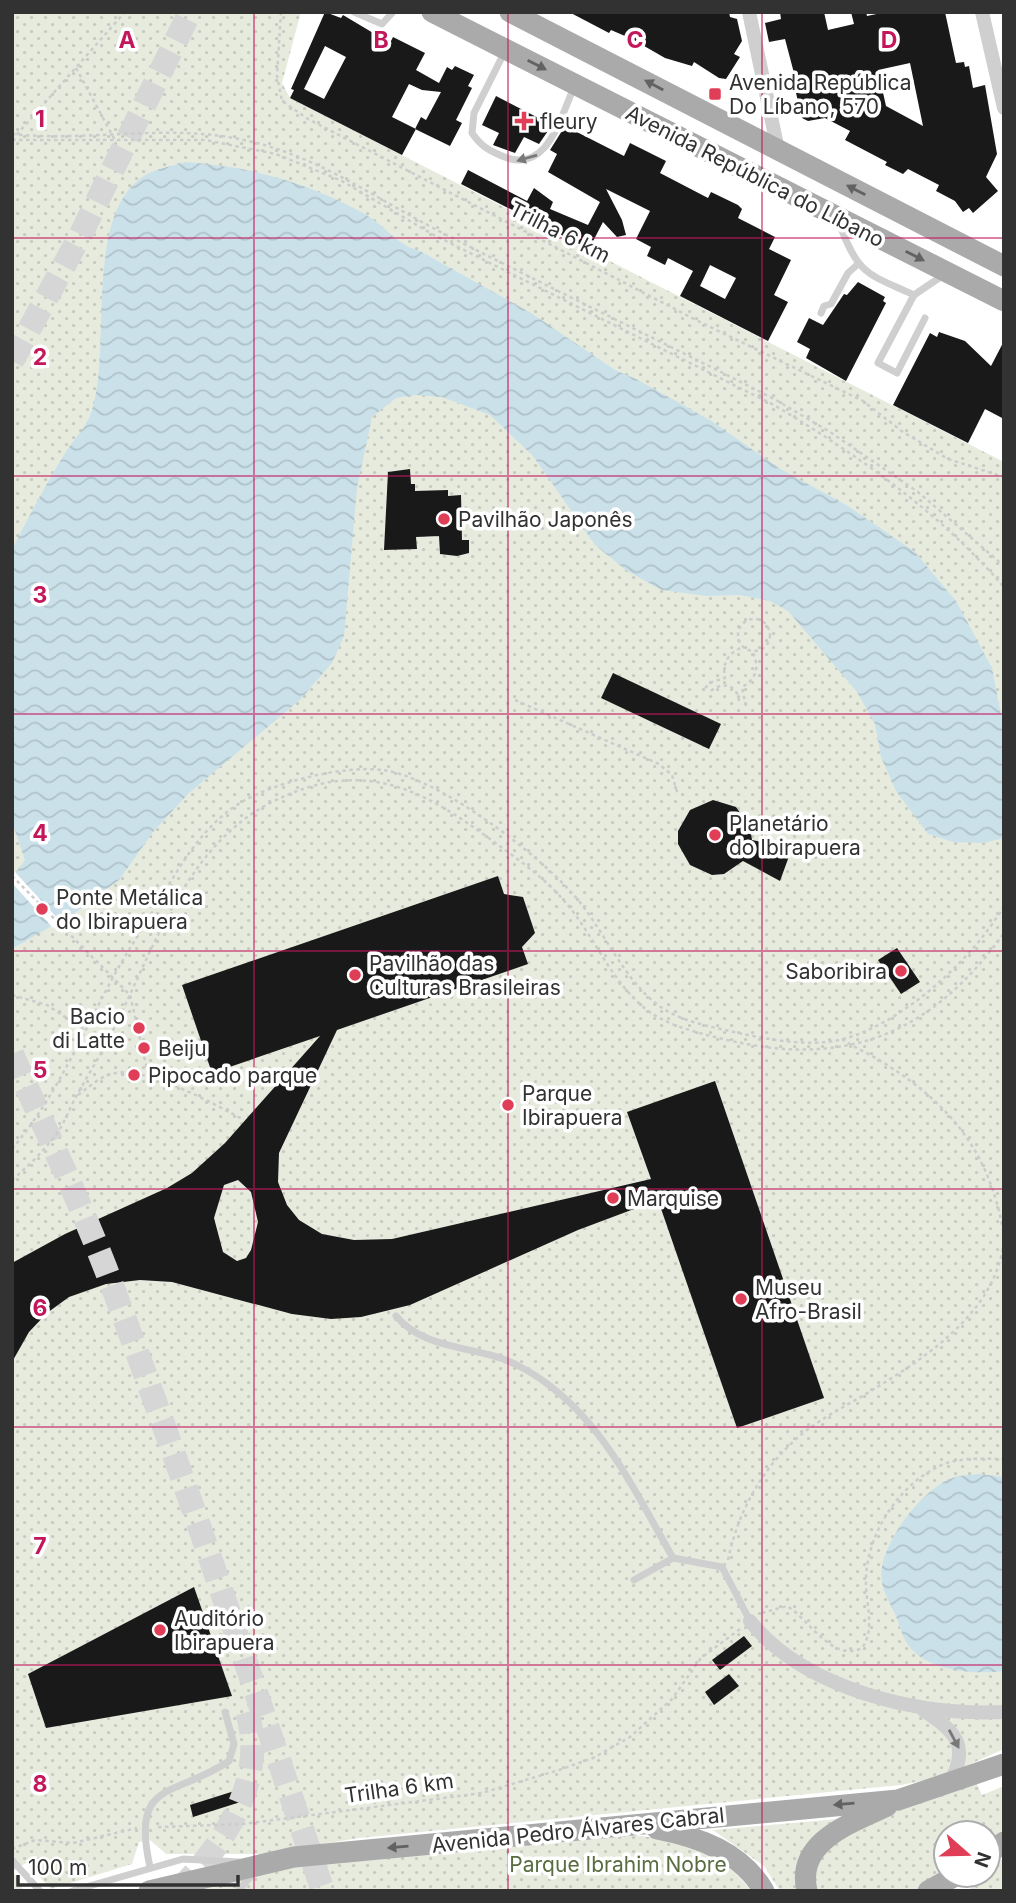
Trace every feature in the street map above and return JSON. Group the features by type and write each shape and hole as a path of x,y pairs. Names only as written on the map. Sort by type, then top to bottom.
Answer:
{"main road":[{"name":"Avenida República do Líbano","path":"432,12 1004,301"},
{"name":"Avenida República do Líbano","path":"510,12 1004,266"},
{"name":"Avenida Pedro Álvares Cabral","path":"149,1891 294,1857 898,1800 1004,1765"},
{"path":"807,1891 804,1873 809,1856 821,1841 898,1800"},
{"path":"634,1825 706,1841 744,1866 764,1891"}],"street":[{"path":"749,12 778,150"},
{"path":"982,12 1004,108"},
{"path":"744,1626 816,1675 917,1707 948,1711 1004,1712"},
{"path":"917,1707 939,1720 959,1744 958,1770 949,1785"}],"lane":[{"path":"354,12 382,24 393,12"},
{"path":"506,50 474,113 472,133 482,147 514,161 526,161 544,152 575,85"},
{"path":"838,217 864,272 914,295"},
{"path":"821,313 824,306 831,304 848,273 858,264"},
{"path":"925,318 897,373 878,363 914,295 947,272"},
{"path":"396,1316 417,1336 494,1355 519,1366 562,1395 579,1411 615,1456 673,1558"},
{"path":"634,1580 673,1558 722,1567 744,1626"},
{"path":"149,1867 143,1828 148,1810 160,1795 229,1761 234,1744 225,1712"},
{"path":"72,1891 149,1867 198,1858 261,1865"},
{"path":"12,1860 40,1891"},
{"path":"238,1891 261,1865"}],"path":[{"path":"125,12 12,140 205,140 276,154 342,181 432,234 774,405 826,436 915,498 1004,587"},
{"name":"Trilha 6 km","path":"281,12 277,76 282,101 308,120 702,323 863,401 904,432 948,459 1004,477"},
{"path":"76,68 117,142"},
{"path":"15,134 207,133 279,148 341,174 433,228 643,332 830,432 918,492 1004,566"},
{"path":"12,448 12,477"},
{"path":"749,619 763,621 769,628 770,638 762,650 752,651 743,647 738,634 741,625 749,619"},
{"path":"705,688 712,682 725,678 724,670 729,655 743,647"},
{"path":"746,706 742,687 752,680 757,666 752,651"},
{"path":"711,691 720,685 730,686 738,693 740,703"},
{"path":"516,700 659,764 672,775 678,795"},
{"path":"12,1149 54,1090 112,980 183,860 225,813 262,792 312,777 381,770 414,778 442,793 540,861 573,894 632,977 660,1007 686,1020 732,1031 805,1043 842,1039 887,1019 928,989 973,948 1004,906"},
{"path":"12,1181 56,1134 178,899 199,866 231,831 269,803 312,784 344,779 379,779 408,788 436,802 532,870 567,904 611,972 630,995 656,1016 696,1032 764,1047 807,1051 871,1040 928,1012 960,987 1004,933"},
{"path":"12,876 112,980 130,995 149,1078"},
{"path":"12,995 47,1005 86,1031"},
{"path":"842,1039 883,1062 924,1091 957,1122 982,1160 998,1201 1004,1237 999,1270"},
{"path":"76,1097 99,1079 118,1072 149,1078 200,1097 244,1120"},
{"path":"727,1576 731,1543 745,1507 777,1458 802,1433 876,1388 948,1336 971,1314 992,1285 1004,1261"},
{"path":"769,1609 787,1606 800,1614 819,1637 831,1645 847,1650 862,1648 870,1632 866,1595 868,1556 881,1523 901,1497 923,1476 946,1464 974,1459 1004,1459"},
{"name":"Trilha 6 km","path":"12,1849 35,1840 73,1843 127,1828 243,1824 482,1793 559,1770 593,1758 629,1737 672,1699 701,1658 744,1626"}],"green space":[{"name":"Parque Ibirapuera","path":"12,12 301,12 282,83 290,98 1004,462 1004,1749 941,1777 901,1785 359,1838 261,1854 166,1854 150,1840 139,1842 132,1864 51,1889 26,1863 13,1871 24,1891 12,1891"},
{"path":"975,1780 982,1795 1004,1786 1004,1833 1002,1834 1002,1819 932,1819 932,1880 914,1891 812,1891 820,1848 902,1804"},
{"path":"838,1819 819,1833 806,1848 798,1867 796,1891 780,1891 764,1866 713,1830"},
{"name":"Parque Ibrahim Nobre","path":"629,1835 664,1840 697,1850 726,1866 751,1891 176,1891 291,1867"},
{"path":"1004,1857 1004,1891 967,1891 1002,1889"}],"water":[{"path":"185,162 232,167 277,177 363,213 404,244 531,313 615,370 710,420 779,468 848,506 915,552 956,601 992,668 1004,730 1004,838 984,843 953,842 928,834 896,791 881,757 875,724 857,692 788,611 770,601 740,595 706,596 662,590 627,571 595,545 533,456 490,415 442,397 416,395 396,398 372,417 357,488 344,636 332,663 300,700 189,793 153,832 119,880 79,910 12,949 12,897 16,872 25,860 12,822 12,549 50,478 92,410 100,353 106,251 113,220 125,195 144,176"},
{"path":"979,1474 1004,1477 1004,1671 950,1669 914,1652 904,1639 882,1580 882,1567 890,1544 903,1521 921,1500 943,1482"}],"pier":[{"path":"15,872 60,921 53,928 12,883"}],"building":[{"path":"325,12 341,18 343,15 390,43 393,37 425,53 416,70 439,83 447,67 452,70 455,66 474,75 468,86 472,88 456,120 462,123 450,146 416,129 402,155 290,98 294,90 291,89","holes":["325,46 346,57 324,99 304,89","409,84 422,90 441,92 426,120 421,117 415,129 392,117"]},
{"path":"569,12 729,12 730,17 737,19 742,41 734,54 740,57 726,79 719,78 694,62 692,66 665,58 632,39 611,30 609,33"},
{"path":"780,12 824,12 828,30 854,24 851,12 866,12 867,16 886,12 945,12 956,63 964,62 965,67 969,66 973,88 985,85 997,154 986,177 998,191 973,213 969,208 963,212 955,201 936,191 939,185 908,169 903,174 885,165 887,162 845,140 850,131 825,118 808,121 802,118 796,93 799,92 785,39 769,42 765,23 781,19","holes":["910,63 923,126 886,106 878,70"]},
{"path":"496,96 552,125 539,144 524,137 515,153 493,145 499,133 482,125"},
{"path":"565,126 624,156 630,143 666,161 660,173 708,198 711,192 738,205 742,209 738,218 775,237 769,249 791,260 774,295 788,302 768,341 680,296 693,271 668,258 665,265 647,256 651,247 636,239 650,211 606,189 622,220 626,235 617,237 603,222 589,249 461,184 468,170 527,201 534,188 553,202 550,209 588,225 600,202 548,172 557,154 550,150","holes":["710,265 736,278 725,299 700,286"]},
{"path":"858,282 885,297 883,301 886,303 846,381 806,358 810,349 797,342 809,318 823,325 844,294 847,295"},
{"path":"939,332 965,341 991,366 1004,341 1004,419 985,409 968,443 893,405 930,333 937,337"},
{"name":"Pavilhão Japonês","path":"410,469 411,484 415,484 415,491 448,490 448,496 461,495 462,540 469,540 469,553 457,556 440,554 439,536 416,537 417,549 384,550 388,472"},
{"path":"613,673 721,724 709,749 601,698"},
{"name":"Planetário do Ibirapuera","path":"713,800 736,807 750,827 752,840 792,848 780,881 743,861 724,874 712,875 690,865 678,844 678,831 690,810"},
{"path":"498,876 504,894 523,897 535,933 522,947 528,964 337,1030 279,1153 278,1182 287,1205 299,1220 322,1234 354,1240 392,1239 651,1179 627,1112 715,1081 824,1398 737,1428 658,1200 578,1230 410,1305 361,1317 331,1319 292,1314 172,1282 140,1280 106,1284 69,1297 47,1313 29,1332 12,1362 12,1263 65,1234 167,1188 192,1173 225,1143 320,1036 212,1073 182,985","holes":["238,1180 251,1192 258,1222 251,1250 246,1258 237,1261 223,1252 214,1218 224,1185"]},
{"path":"897,948 920,982 901,994 878,960"},
{"name":"Auditório Ibirapuera","path":"194,1587 232,1696 46,1728 28,1674"},
{"path":"744,1636 752,1646 720,1670 712,1660"},
{"path":"729,1674 739,1686 714,1705 705,1692"},
{"path":"247,1787 250,1799 193,1817 190,1805"}],"tunnel":[{"path":"12,361 80,236 190,12"},
{"path":"12,1054 83,1213 134,1344 323,1891"},
{"path":"178,1891 226,1832 247,1786 252,1761 252,1737 247,1712"}],"place":[{"name":"Avenida República Do Líbano, 570","path":"715,94"},
{"name":"fleury","path":"524,121"},
{"name":"Pavilhão Japonês","path":"444,519"},
{"name":"Planetário do Ibirapuera","path":"715,835"},
{"name":"Ponte Metálica do Ibirapuera","path":"42,909"},
{"name":"Saboribira","path":"901,971"},
{"name":"Pavilhão das Culturas Brasileiras","path":"355,975"},
{"name":"Bacio di Latte","path":"139,1028"},
{"name":"Beiju","path":"144,1048"},
{"name":"Pipocado parque","path":"134,1075"},
{"name":"Parque Ibirapuera","path":"508,1105"},
{"name":"Marquise","path":"613,1198"},
{"name":"Museu Afro-Brasil","path":"741,1299"},
{"name":"Auditório Ibirapuera","path":"160,1630"}]}
